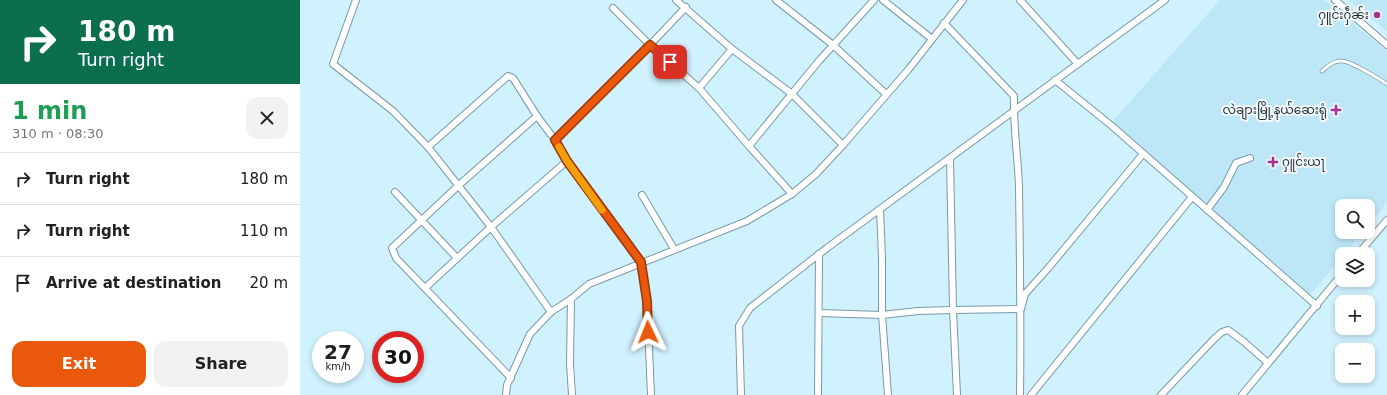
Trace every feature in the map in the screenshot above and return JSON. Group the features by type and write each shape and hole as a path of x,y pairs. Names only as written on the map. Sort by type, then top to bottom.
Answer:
{"street":[{"path":"356,0 333,64 393,110 428,147 491,227 551,312"},
{"path":"676,0 686,7 732,49 792,94 843,145"},
{"path":"776,0 833,45 886,94"},
{"path":"749,146 833,45 874,0"},
{"path":"883,0 932,39"},
{"path":"506,395 507,386 530,334 551,312 571,299 589,284 747,221 792,194 816,174 908,70 963,0"},
{"path":"1020,0 1078,64"},
{"path":"741,395 739,326 750,308 819,254 1165,0"},
{"path":"1335,0 1387,45"},
{"path":"555,140 686,7"},
{"path":"613,8 650,45 699,88 792,194"},
{"path":"944,23 1014,96 1018,156 1021,309 1020,395"},
{"path":"699,88 732,49"},
{"path":"428,147 508,76 513,78 537,116 555,140 567,161 641,262 647,301 650,395"},
{"path":"1055,80 1112,126 1317,306"},
{"path":"511,378 396,258 392,248 459,185 537,116"},
{"path":"1021,309 1024,294 1050,266 1143,154"},
{"path":"950,158 953,310 957,395"},
{"path":"1207,210 1224,187 1236,163 1250,158"},
{"path":"425,288 491,227 567,161"},
{"path":"395,192 457,258"},
{"path":"642,195 674,250"},
{"path":"1030,395 1192,197"},
{"path":"880,209 882,315 888,395"},
{"path":"1364,247 1387,220"},
{"path":"818,395 819,254"},
{"path":"1242,395 1335,283"},
{"path":"571,299 570,364 572,395"},
{"path":"819,313 882,315 918,311 1021,309"},
{"path":"1161,395 1215,338 1222,332 1228,330 1268,363"}],"lane":[{"path":"1322,71 1332,63 1342,60 1387,84"}],"shaded area":[{"name":"ႁူင်းယႃ","path":"1220,0 1324,0 1387,51 1387,203 1375,218 1375,199 1335,199 1335,239 1357,239 1350,247 1335,247 1335,265 1310,295 1112,122"},
{"name":"ႁူင်းႁဵၼ်း","path":"1348,0 1387,0 1387,31"}],"slow traffic":[{"path":"559,147 567,161 602,210"}],"place":[{"name":"ႁူင်းႁဵၼ်း","path":"1377,15"},
{"name":"လဲချားမြို့နယ်ဆေးရုံ","path":"1336,110"},
{"name":"ႁူင်းယႃ","path":"1273,162"}],"route":[{"path":"648,332 647,301 641,262 567,161 555,140 650,45 670,62"}]}
